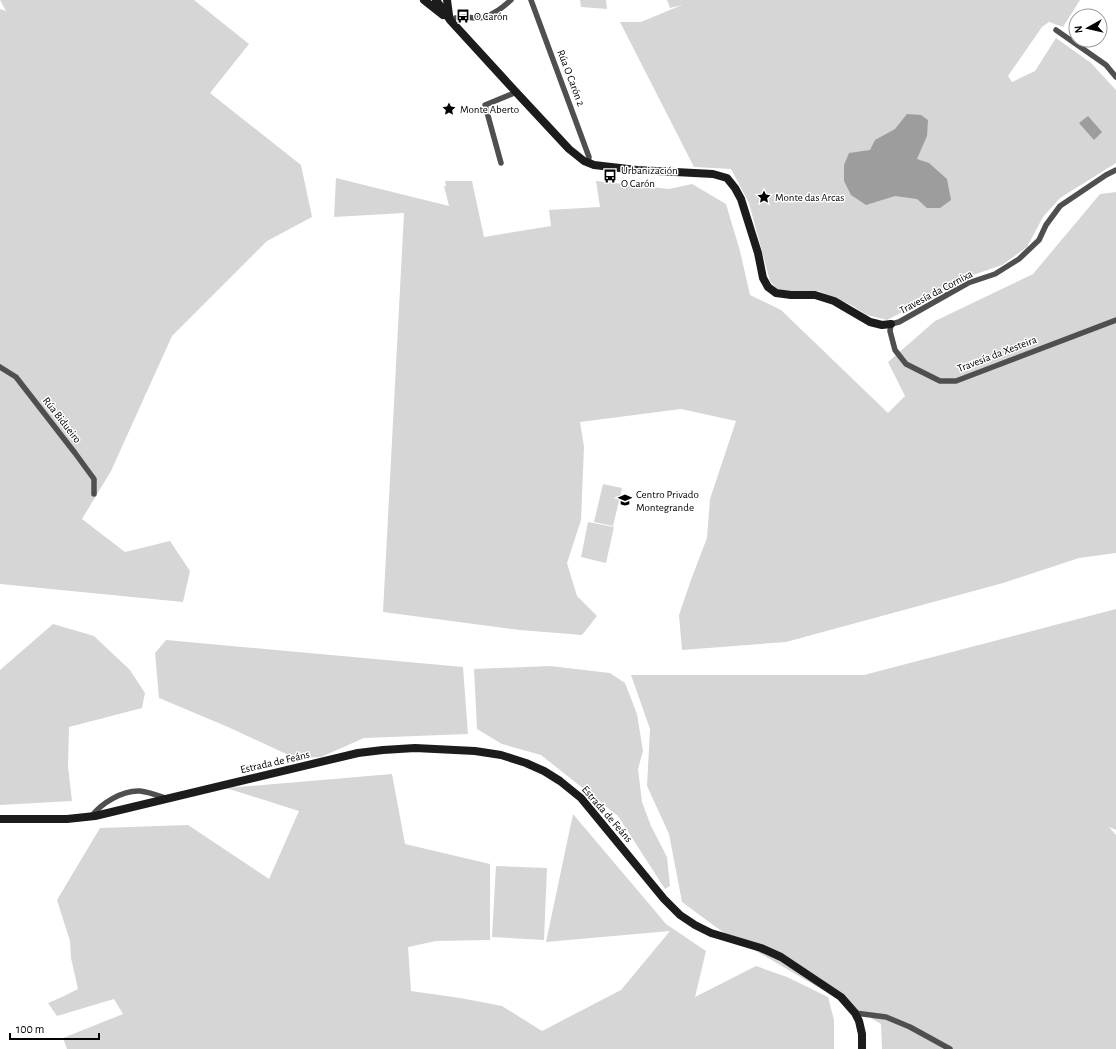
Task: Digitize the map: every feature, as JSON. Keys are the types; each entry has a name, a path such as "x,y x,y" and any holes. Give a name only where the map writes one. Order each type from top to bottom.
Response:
{"street":[{"path":"424,0 436,4"},
{"path":"433,0 569,149 584,161 594,165 637,170 713,174 727,178 741,199 758,254 763,278 768,288 776,293 791,295 815,295 834,301 870,322 882,325 891,324"},
{"path":"447,0 450,20"},
{"path":"450,20 456,16 483,17 493,14 511,0"},
{"name":"Rúa O Carón 2","path":"531,0 589,157 588,163"},
{"path":"1056,30 1106,65 1116,77"},
{"path":"501,163 485,105 512,94 515,91"},
{"name":"Travesía da Cornixa","path":"891,324 899,322 968,283 995,274 1019,259 1039,240 1046,225 1060,206 1106,175 1116,170"},
{"name":"Travesía da Xesteira","path":"891,324 890,331 895,350 906,364 940,382 956,381 1116,320"},
{"name":"Rúa Bidueiro","path":"0,367 16,378 75,453 94,479 94,494"},
{"name":"Estrada de Feáns","path":"0,819 67,819 91,816 358,753 415,748 475,751 501,755 526,763 544,771 581,798 664,899 680,915 710,933 761,948 780,957 841,997 855,1013 859,1021 862,1034 862,1049"},
{"path":"91,816 99,808 117,796 134,791 154,794 168,799"},
{"path":"855,1013 886,1017 910,1027 950,1049"}],"shaded area":[{"path":"0,0 194,0 249,44 210,93 301,165 312,217 267,241 172,336 111,471 82,519 125,552 170,541 190,571 183,602 0,584 0,9 6,11"},
{"path":"580,0 606,0 607,9 581,7"},
{"path":"667,0 1080,0 1075,8 1068,8 1068,19 1063,27 1049,22 1042,27 1008,76 1012,82 1035,71 1056,38 1091,63 1116,90 1116,163 1060,198 1043,217 1027,247 1002,265 973,275 887,320 867,315 851,305 819,291 791,291 777,289 770,281 749,203 731,169 694,167 620,22 641,22 682,5 670,8"},
{"path":"907,114 921,115 928,120 927,136 917,159 929,163 947,179 951,200 940,208 927,208 917,199 895,196 866,205 851,195 844,181 844,165 849,153 870,150 875,140 895,129"},
{"path":"1088,116 1102,132 1094,140 1079,123"},
{"path":"336,178 449,206 444,186 446,186 445,181 472,181 484,237 551,226 549,210 600,207 596,181 669,189 692,184 726,204 740,251 750,295 781,310 888,413 905,396 888,362 935,321 1033,274 1100,194 1116,192 1116,553 1079,558 1003,583 786,642 682,650 679,615 707,538 710,499 736,421 681,409 580,422 584,447 581,520 567,563 577,596 597,616 582,635 520,630 383,612 404,213 334,217"},
{"path":"603,484 622,488 613,526 594,522"},
{"path":"588,522 614,527 606,563 581,557"},
{"path":"1116,609 1116,830 1109,827 1116,835 1116,1049 882,1049 881,1024 720,930 682,902 669,834 647,786 650,729 631,675 864,675"},
{"path":"53,624 94,636 130,670 145,693 142,708 69,727 68,766 72,801 0,805 0,670"},
{"path":"166,640 463,667 468,734 364,738 321,757 295,758 228,727 159,698 155,653"},
{"path":"550,666 610,673 625,683 637,714 643,751 638,769 642,802 651,826 667,857 670,886 665,889 618,816 541,755 502,744 477,729 474,669"},
{"path":"392,774 405,844 490,864 490,940 436,941 408,947 411,991 502,1006 542,1031 621,990 670,931 546,942 573,814 666,924 706,951 695,997 756,966 787,977 828,997 834,1020 834,1049 67,1049 63,1038 123,1014 114,999 57,1016 48,1003 78,989 71,958 70,941 57,900 100,828 188,825 269,879 299,811 226,788"},
{"path":"496,866 547,868 544,940 492,937"}],"place":[{"name":"O Carón","path":"463,16"},
{"name":"Monte Aberto","path":"449,109"},
{"name":"Urbanización O Carón","path":"610,176"},
{"name":"Monte das Arcas","path":"764,197"},
{"name":"Centro Privado Montegrande","path":"625,500"}]}
